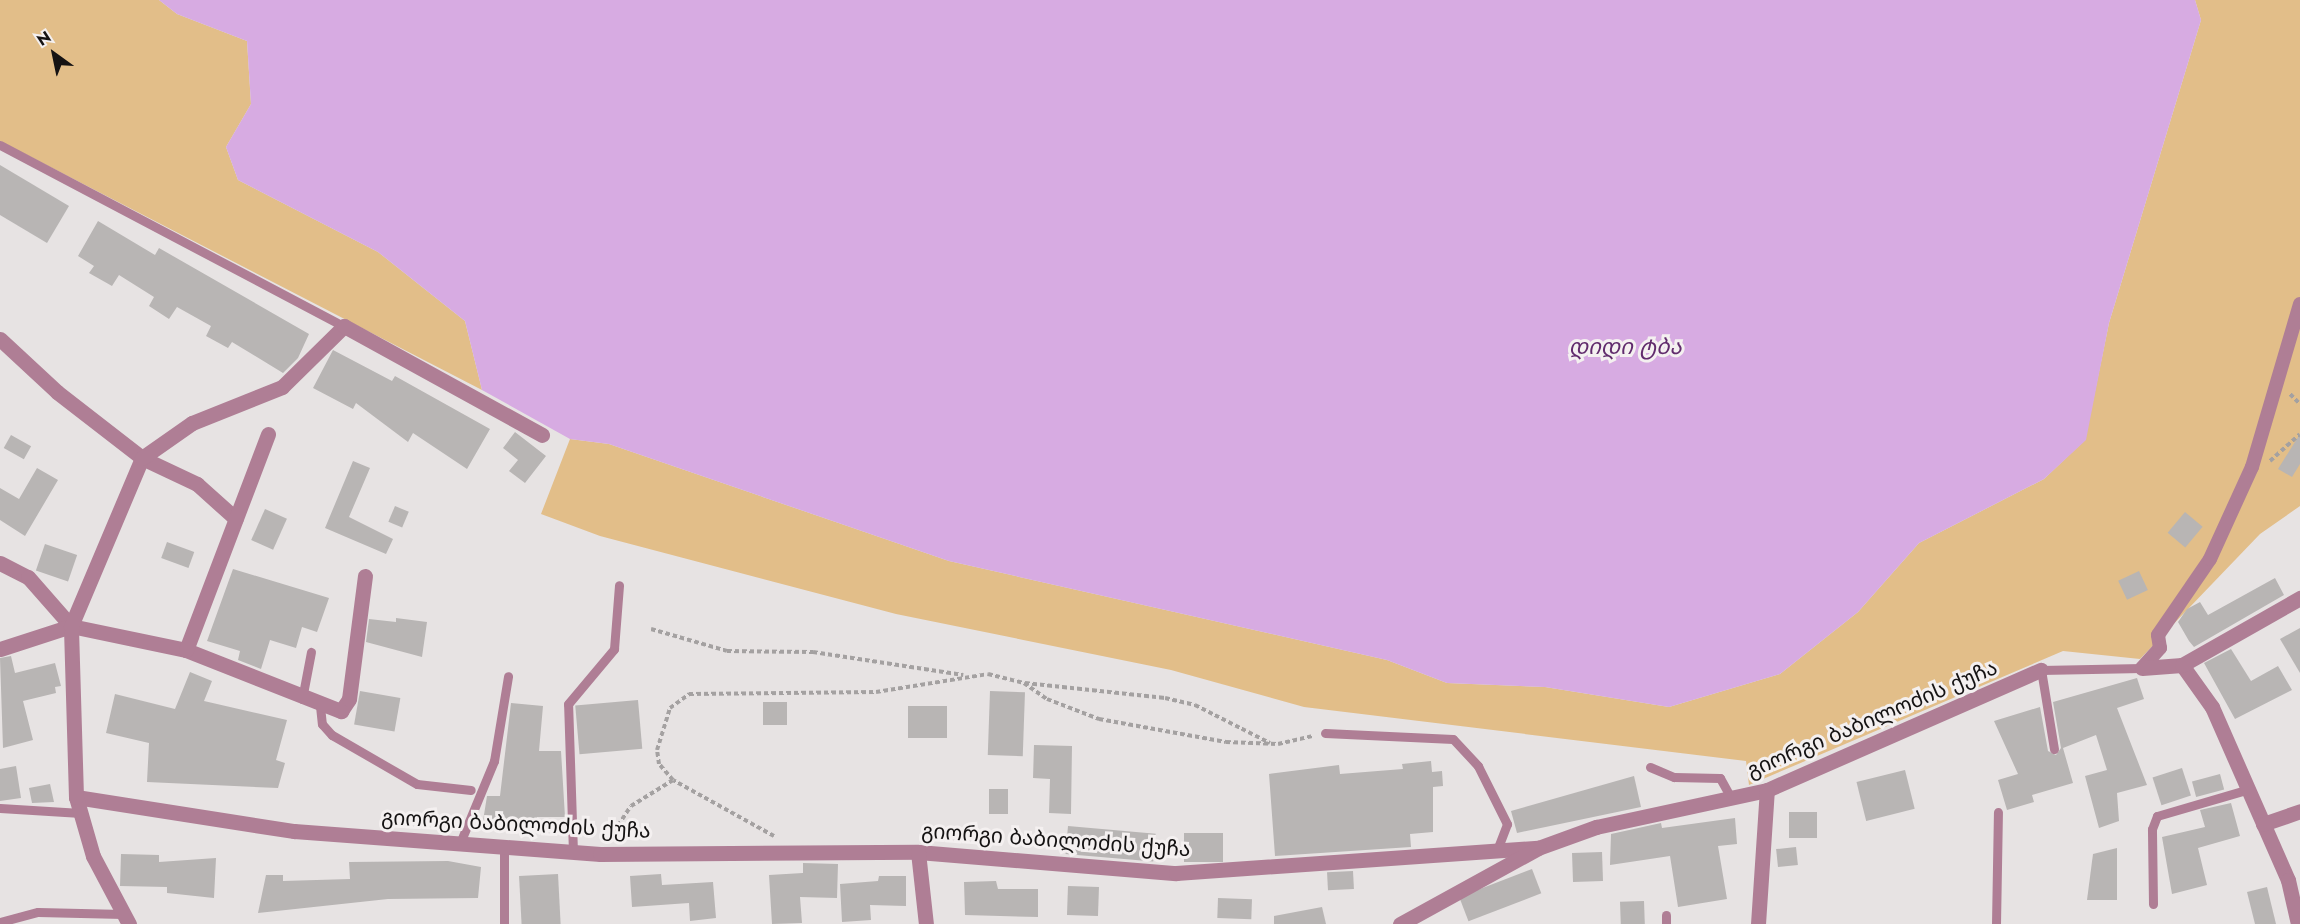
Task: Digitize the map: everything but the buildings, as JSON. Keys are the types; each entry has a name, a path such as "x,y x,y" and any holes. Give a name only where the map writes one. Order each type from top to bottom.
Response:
{"street":[{"path":"2142,668 2160,648 2158,635 2210,559 2252,467 2300,304"},
{"path":"126,919 93,856 76,797 71,626 142,458 192,423 282,387 344,326 542,435"},
{"path":"0,339 57,392 142,458 197,484 236,519"},
{"path":"186,650 268,434"},
{"path":"0,562 28,577 71,626"},
{"path":"0,649 71,626 186,650 302,700 320,706 347,707 366,576"},
{"path":"2298,924 2288,880 2246,790 2212,707 2182,665 2300,598"},
{"name":"გიორგი ბაბილოძის ქუჩა","path":"2142,668 2182,665"},
{"name":"გიორგი ბაბილოძის ქუჩა","path":"76,797 294,831 600,854 918,852 1176,873 1498,847 1538,848 1596,827 1767,790 2041,670"},
{"path":"1758,924 1767,790"},
{"path":"2263,824 2300,811"},
{"path":"1400,924 1538,848"},
{"path":"918,852 926,924"}],"lane":[{"path":"0,145 344,326"},
{"path":"573,852 568,704 614,649 619,585"},
{"path":"302,700 311,651"},
{"name":"გიორგი ბაბილოძის ქუჩა","path":"2041,670 2142,668"},
{"path":"2041,670 2054,749"},
{"path":"460,843 494,761 508,676"},
{"path":"320,706 322,724 332,735 417,784 471,790"},
{"path":"1325,733 1453,739 1478,766 1507,824 1498,847"},
{"path":"1650,767 1674,777 1720,778 1731,798"},
{"path":"2153,904 2152,829 2157,816 2246,790"},
{"path":"0,808 81,813"},
{"path":"1996,924 1998,812"},
{"path":"504,847 504,924"},
{"path":"0,922 38,912 126,919"}],"path":[{"path":"2252,467 2273,460 2300,434"},
{"path":"651,629 728,651 813,652 1024,683 1166,698 1195,705 1271,744"},
{"path":"802,852 673,780 659,764 657,750 670,708 689,694 876,692 966,675"},
{"path":"1024,683 1047,699 1099,718 1226,742 1271,744 1325,733"},
{"path":"600,854 631,806 673,780"}],"shaded area":[{"path":"0,0 159,0 177,14 247,41 251,104 226,147 238,180 378,252 465,321 482,390 0,141"},
{"path":"2195,0 2300,0 2300,506 2260,534 2140,659 2063,651 1749,785 1746,761 1304,707 1171,670 896,614 600,536 541,514 570,439 609,444 949,561 1387,660 1447,683 1545,687 1669,707 1780,674 1858,612 1919,543 2044,479 2085,440 2109,323 2201,20"}],"water":[{"name":"დიდი ტბა","path":"159,0 2195,0 2201,20 2109,323 2086,440 2044,479 1919,543 1858,612 1780,674 1669,707 1545,687 1447,683 1387,660 949,561 609,444 570,439 482,390 465,321 378,252 238,180 226,147 251,104 247,41 177,14"}]}
